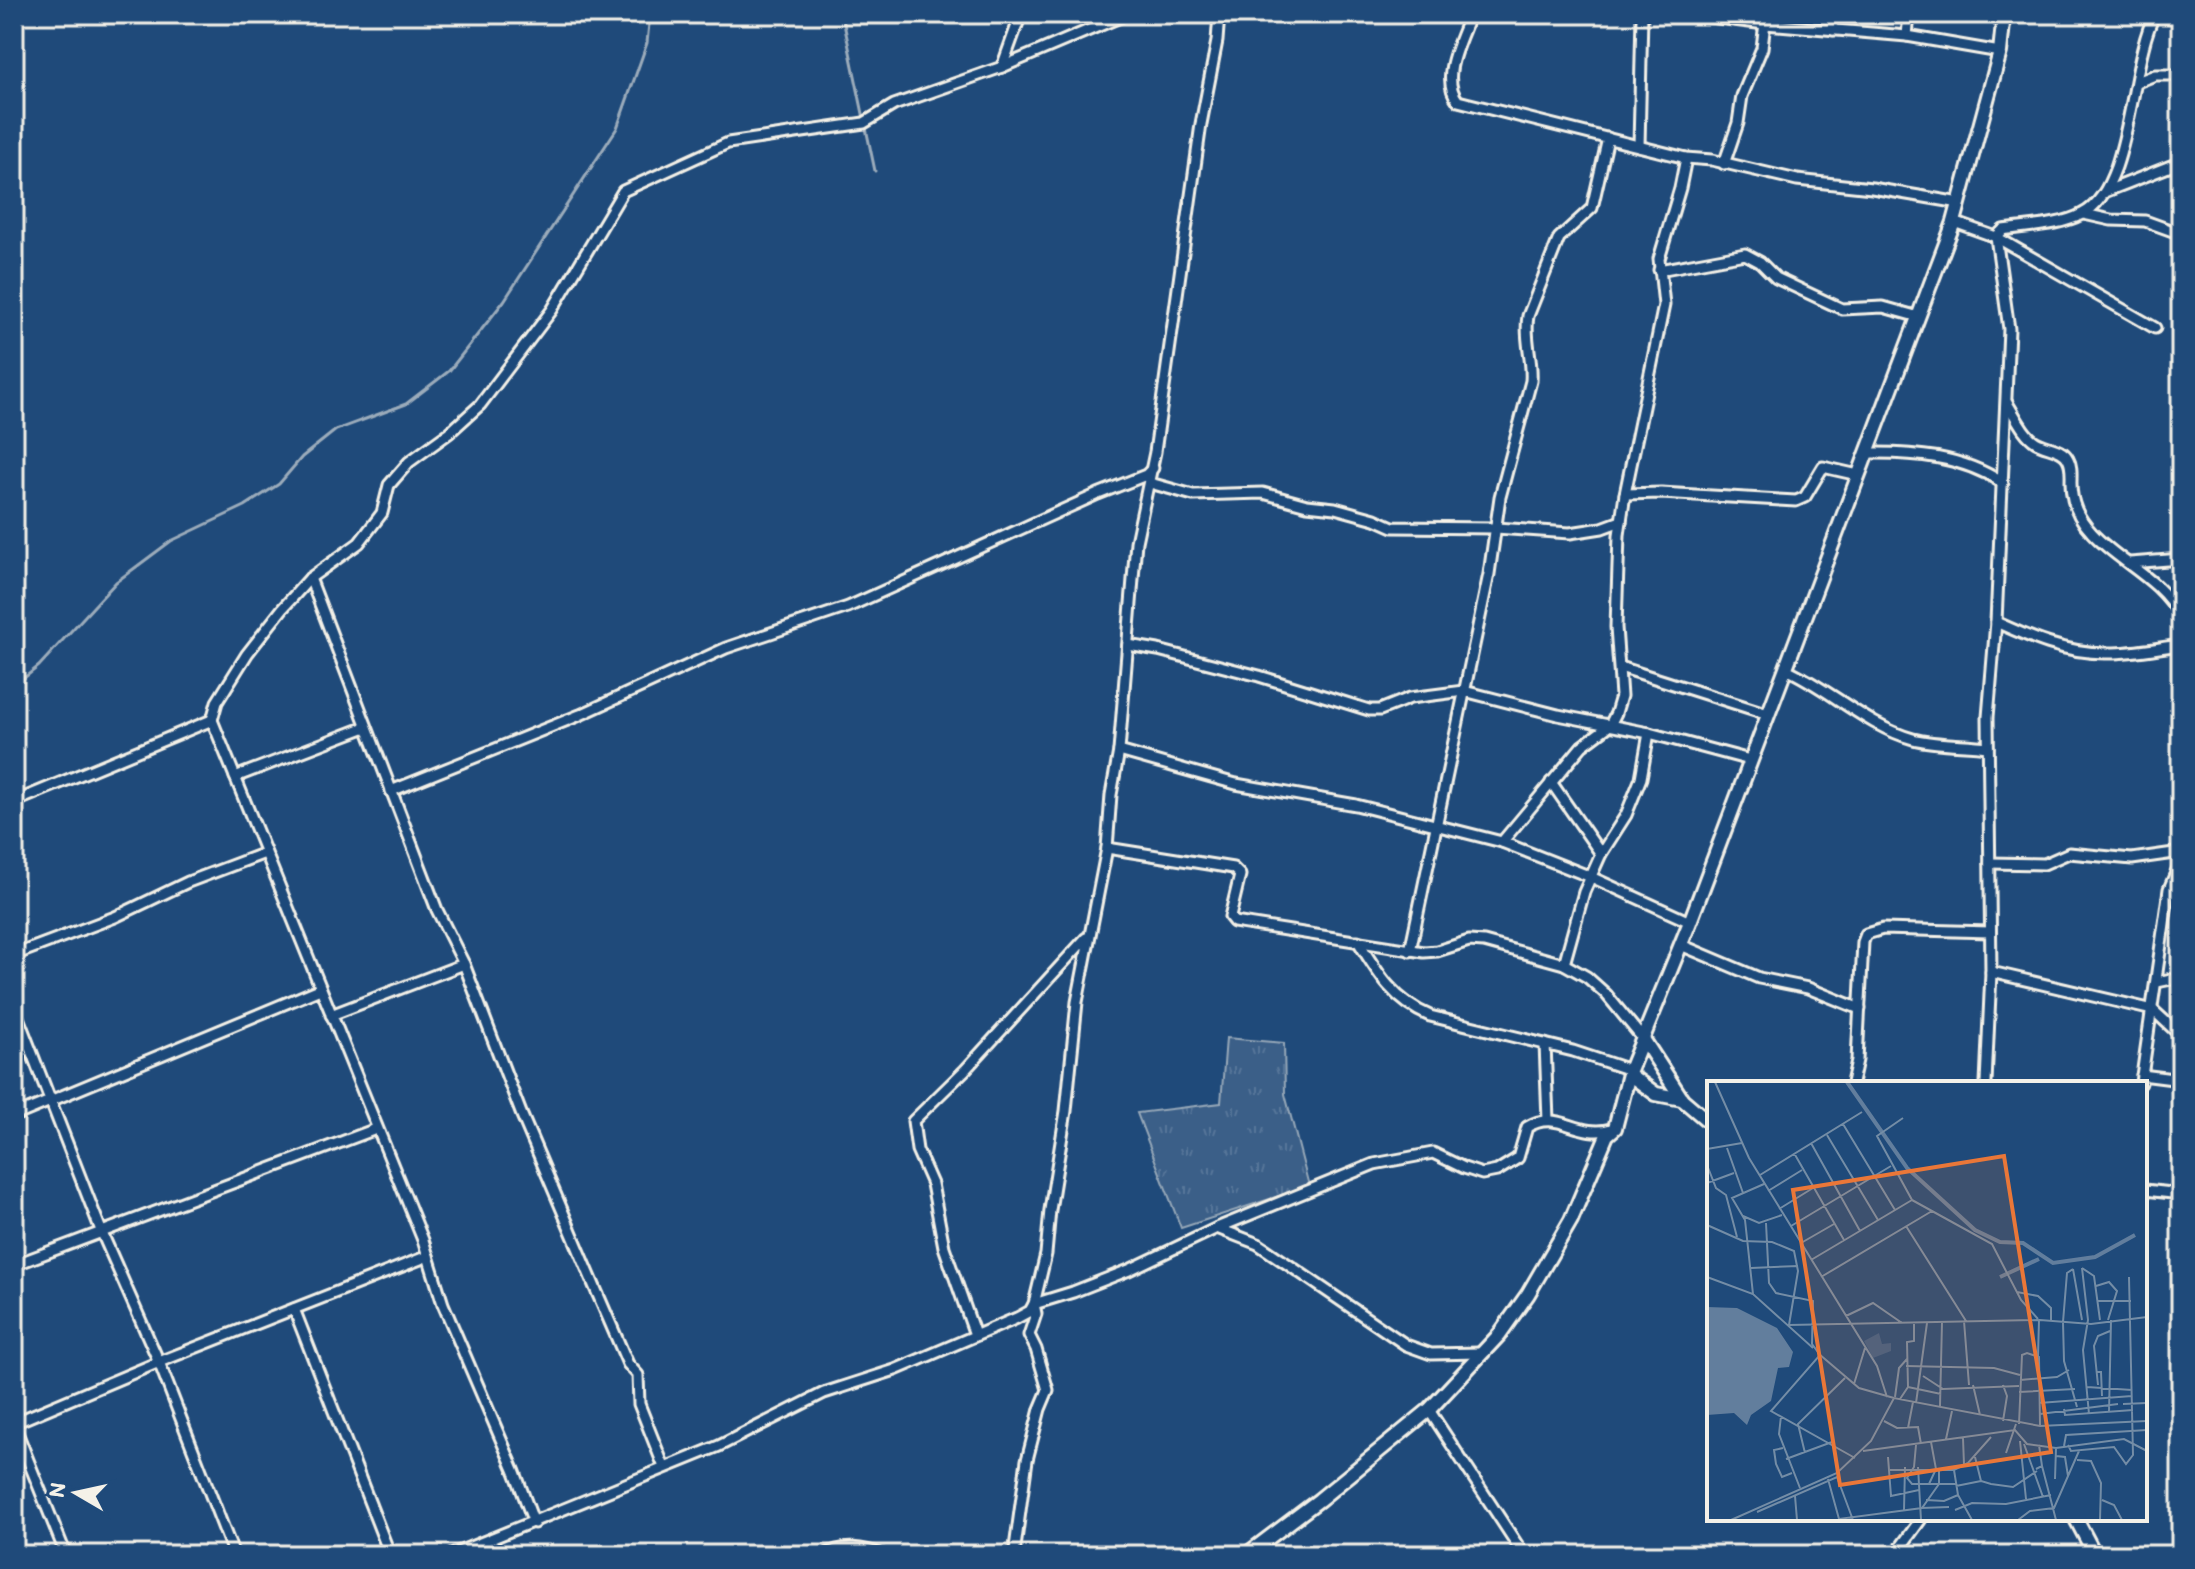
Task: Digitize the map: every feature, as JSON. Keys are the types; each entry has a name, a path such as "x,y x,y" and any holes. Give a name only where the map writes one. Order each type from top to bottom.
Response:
{"main road":[{"path":"1246,1555 1319,1500 1446,1395 1510,1321 1582,1199 1607,1135 1615,1128 1630,1073 1954,222 2000,52 2004,14"},
{"path":"1643,1039 1682,1099 1707,1120"},
{"path":"1630,1073 1656,1094 1682,1099"},
{"path":"2077,1521 2095,1555"}],"street":[{"path":"1002,67 1021,14"},
{"path":"534,1523 443,1304 428,1256 212,720 217,702 247,654 310,578 359,543 382,513 389,485 409,462 449,433 480,405 552,310 623,191 728,143 864,123 894,105 1002,67 1127,14"},
{"path":"451,1555 719,1446 824,1393 895,1370 1017,1318 1030,1311 1034,1304 1046,1254 1068,1096 1072,1034 1107,848 1111,795 1119,751 1136,542 1153,468 1219,14"},
{"path":"1470,14 1449,82 1451,92 1458,101 1686,158 1797,180 1872,188 1960,203"},
{"path":"1639,146 1642,14"},
{"path":"1831,14 1833,30"},
{"path":"1907,36 1909,14"},
{"path":"1996,237 2003,230 2084,214 2107,191 2137,82 2141,51 2155,14"},
{"path":"1692,15 1765,19 1833,30 1907,36 2000,52"},
{"path":"1724,164 1738,123 1742,96 1762,48 1765,19"},
{"path":"2137,82 2155,75 2181,75"},
{"path":"1410,951 1505,472 1531,381 1532,366 1526,329 1530,305 1559,238 1592,208 1608,138"},
{"path":"1502,842 1582,746 1610,725 1621,696 1616,602 1621,521 1664,305 1659,259 1686,158"},
{"path":"2107,191 2181,162"},
{"path":"2084,214 2111,220 2145,221 2181,234"},
{"path":"1954,222 1996,237 2155,328"},
{"path":"1986,1081 1991,972 1988,747 2009,318 1996,237"},
{"path":"1659,270 1745,254 1760,262 1776,278 1842,309 1883,307 1919,317"},
{"path":"2007,403 2029,436 2064,453 2072,470 2072,499 2077,514 2090,531 2151,579 2181,617"},
{"path":"1866,453 1898,452 1936,457 1981,470 2003,483"},
{"path":"1625,494 1661,493 1796,501 1805,497 1823,467 1858,475"},
{"path":"391,791 580,715 726,648 848,607 1146,475 1153,468"},
{"path":"1150,483 1193,495 1263,493 1307,505 1335,508 1393,527 1496,528 1570,533 1602,528 1621,521"},
{"path":"2130,563 2181,559"},
{"path":"310,578 437,910 464,964 521,1113 596,1290 628,1364 638,1375 639,1404 664,1467"},
{"path":"1996,622 2036,641 2083,652 2109,654 2181,645"},
{"path":"1128,645 1259,676 1369,710 1380,710 1410,698 1464,691 1649,733 1750,760"},
{"path":"1620,667 1768,714"},
{"path":"1786,669 1810,679 1874,721 1913,739 1988,747"},
{"path":"14,802 212,720"},
{"path":"235,777 366,727"},
{"path":"1564,964 1579,907 1591,877 1601,854 1626,815 1641,778 1649,733"},
{"path":"1119,751 1236,784 1356,805 1502,842 1591,877 1690,922"},
{"path":"1551,782 1601,854"},
{"path":"1107,848 1233,868 1240,875 1230,917 1234,922 1410,951 1437,951 1469,941 1484,942 1564,964 1587,977 1606,994 1643,1039"},
{"path":"1990,863 2044,864 2069,853 2132,859 2181,852"},
{"path":"14,955 115,917 188,882 265,853"},
{"path":"2181,861 2169,889 2142,1079 2181,1080"},
{"path":"1852,1081 1857,1060 1863,942 1866,934 1872,930 1990,932"},
{"path":"975,1335 944,1247 932,1184 917,1150 913,1121 965,1070 1088,936"},
{"path":"1358,941 1381,979 1412,1009 1601,1059 1630,1073"},
{"path":"1681,945 1759,978 1808,988 1860,1009"},
{"path":"331,1015 464,964"},
{"path":"1991,972 2153,1010 2181,1036"},
{"path":"2157,982 2181,977"},
{"path":"14,1116 320,989"},
{"path":"14,1007 102,1233 159,1362 234,1555"},
{"path":"1545,1044 1548,1120"},
{"path":"1034,1304 1140,1266 1217,1228 1374,1164 1433,1153 1482,1174 1497,1171 1518,1158 1527,1127 1539,1121 1548,1120 1595,1134 1615,1128"},
{"path":"14,1265 376,1129"},
{"path":"2147,1190 2181,1194"},
{"path":"1217,1228 1258,1244 1406,1345 1431,1354 1481,1353"},
{"path":"66,1555 14,1424 159,1362 428,1256"},
{"path":"1014,1555 1027,1460 1048,1390 1036,1349 1029,1337 1036,1314 1034,1304"},
{"path":"294,1309 390,1555"},
{"path":"1429,1410 1524,1555"},
{"path":"1895,1555 1920,1521"},
{"path":"824,1555 846,1548 884,1555"}],"green space":[{"path":"1226,1038 1284,1043 1285,1094 1309,1186 1181,1228 1137,1113 1221,1103"}],"waterway":[{"path":"14,686 39,666 116,582 171,541 245,506 279,484 302,457 336,430 406,404 449,371 504,301 617,128 647,43 650,14"},
{"path":"842,14 875,171"}]}
